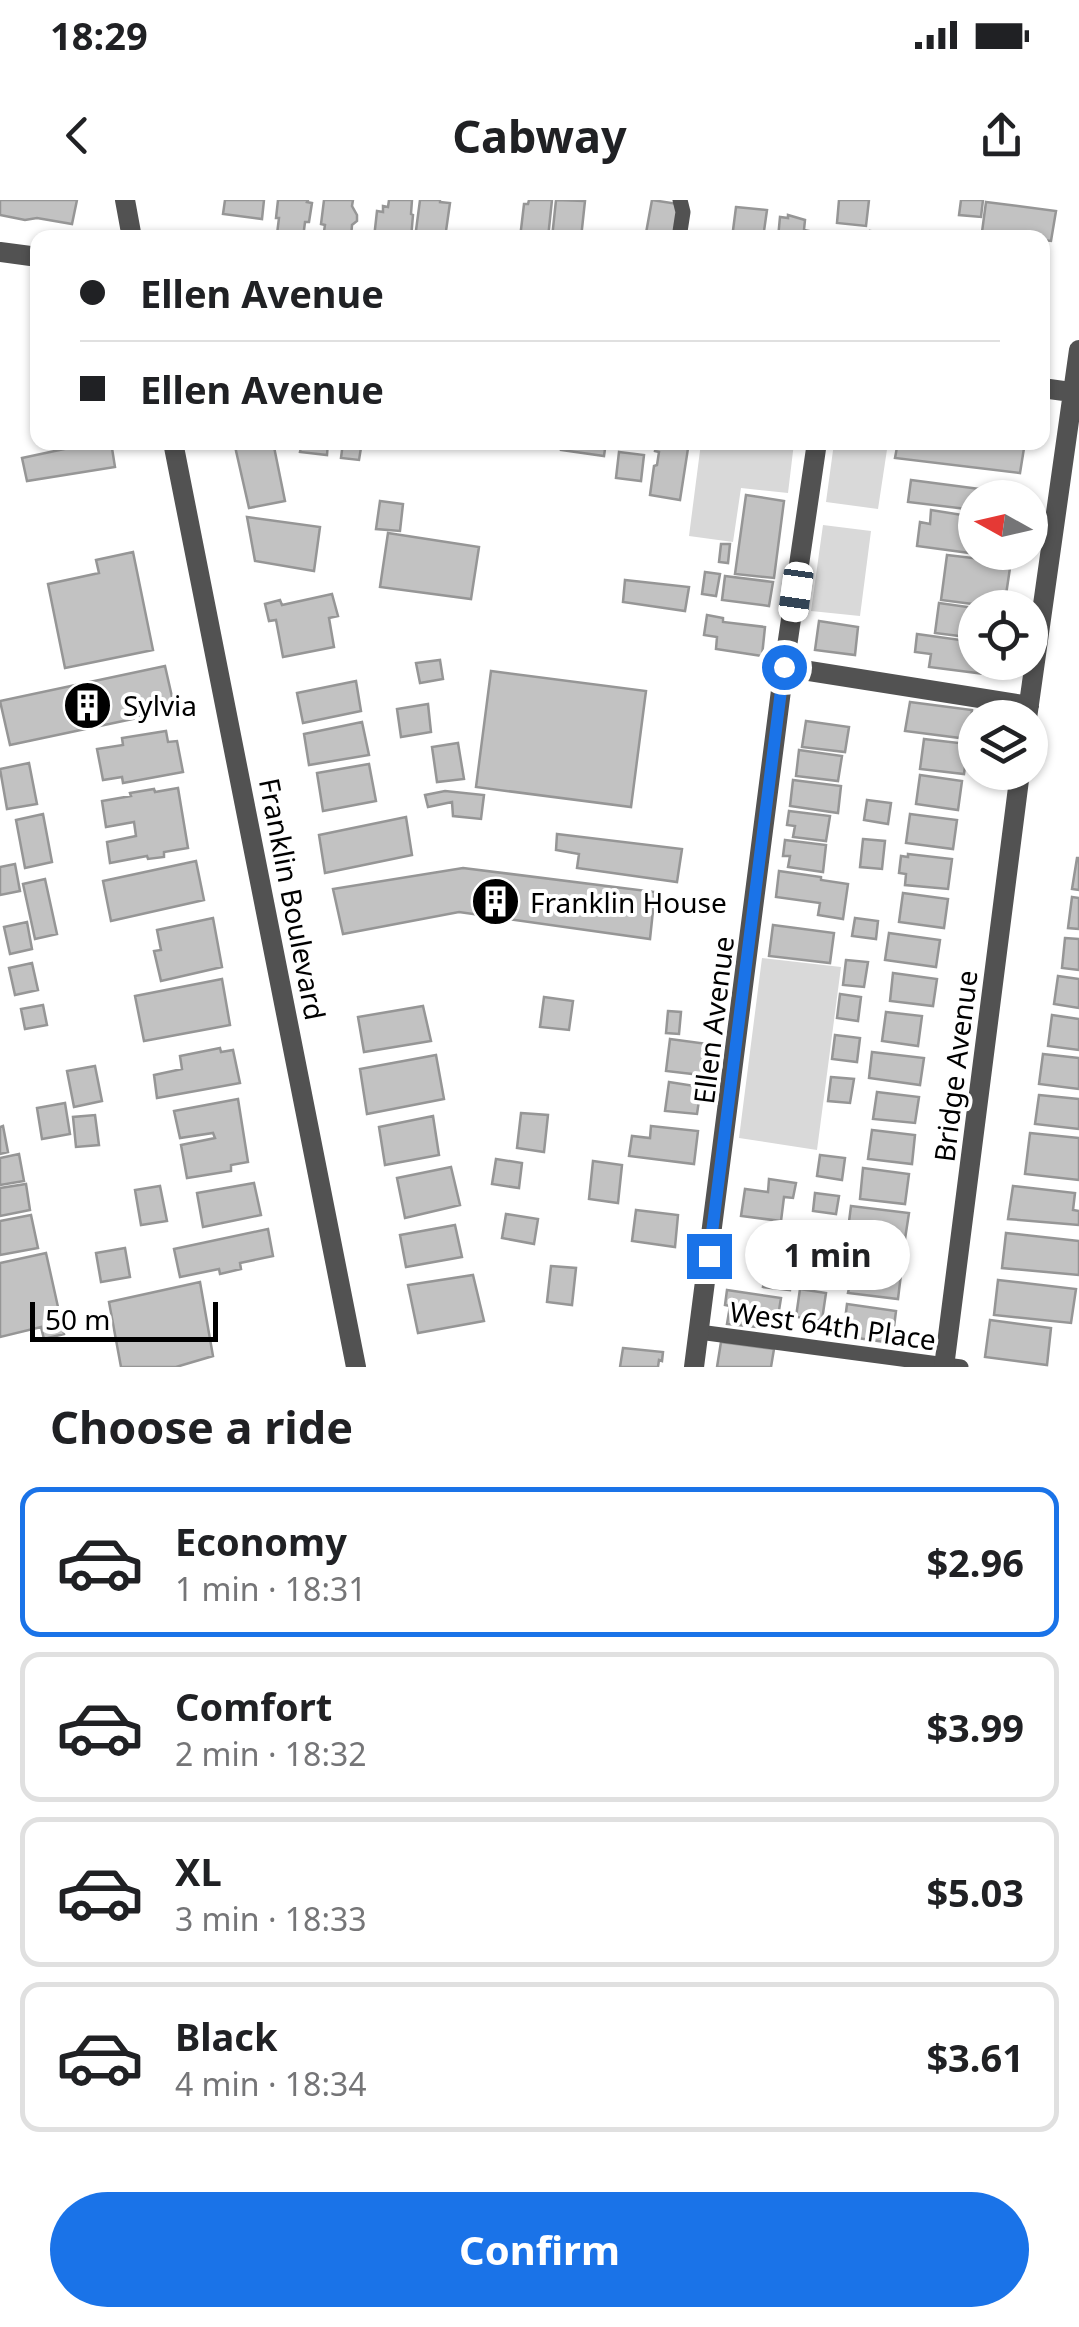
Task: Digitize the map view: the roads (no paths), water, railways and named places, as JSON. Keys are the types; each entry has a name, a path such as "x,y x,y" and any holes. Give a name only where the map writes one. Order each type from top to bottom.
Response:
{"street":[{"path":"125,200 131,230"},
{"path":"0,252 30,256"},
{"path":"1030,700 1079,350"},
{"path":"1050,389 1076,392"},
{"name":"Franklin Boulevard","path":"175,450 356,1367"},
{"name":"Ellen Avenue","path":"694,1367 784,667 817,450"},
{"path":"784,667 963,700"},
{"name":"Bridge Avenue","path":"950,1366 1018,790"}],"lane":[{"path":"680,200 681,230"},
{"name":"West 64th Place","path":"699,1332 950,1366"}],"place":[{"name":"Sylvia","path":"88,705"},
{"name":"Franklin House","path":"495,902"}]}
